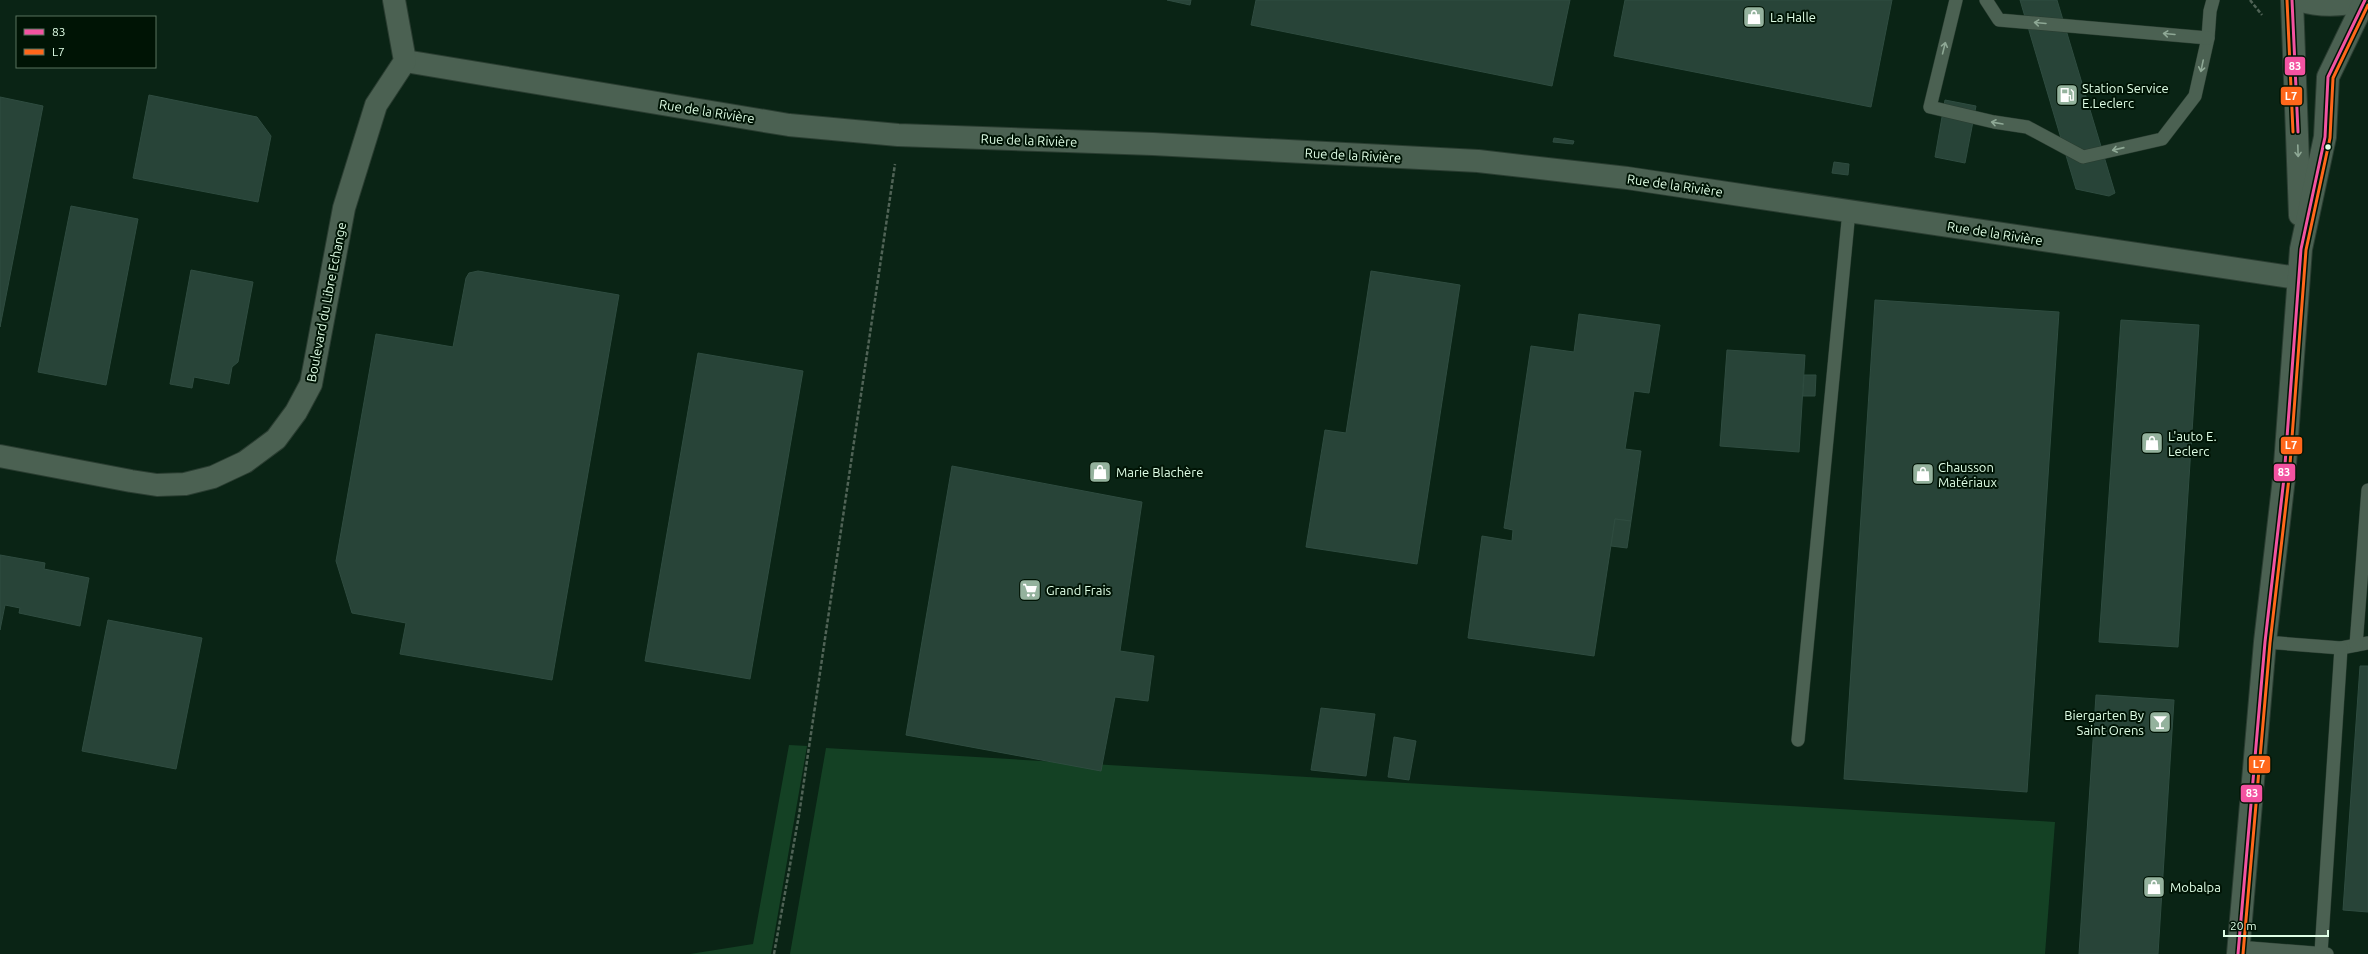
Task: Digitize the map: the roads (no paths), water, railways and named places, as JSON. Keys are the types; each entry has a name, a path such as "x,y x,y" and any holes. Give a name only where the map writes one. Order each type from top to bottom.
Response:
{"street":[{"path":"394,0 405,61"},
{"path":"2292,0 2301,249"},
{"path":"2299,0 2329,5 2347,4 2365,0"},
{"path":"2238,951 2265,642 2284,478 2301,249 2325,137 2328,76 2365,0"},
{"name":"Rue de la Rivière","path":"405,61 789,125 898,135 1153,144 1478,161 1634,179 2298,278"},
{"name":"Boulevard du Libre Echange","path":"0,456 157,485 185,484 213,477 245,462 276,440 296,412 311,384 344,208 376,105 405,61"}],"lane":[{"path":"1956,0 1930,107 1994,122 2027,127 2083,157 2162,139 2196,96 2208,38 2213,0"},
{"path":"1986,0 1999,20 2208,38"},
{"path":"1798,740 1849,211"},
{"path":"2265,642 2341,648 2362,644 2368,490"},
{"path":"2238,951 2324,953 2341,648"}],"place":[{"name":"La Halle","path":"1754,17"},
{"name":"Station Service E.Leclerc","path":"2067,95"},
{"name":"L'auto E. Leclerc","path":"2152,443"},
{"name":"Marie Blachère","path":"1100,472"},
{"name":"Chausson Matériaux","path":"1923,474"},
{"name":"Grand Frais","path":"1030,590"},
{"name":"Biergarten By Saint Orens","path":"2160,722"},
{"name":"Mobalpa","path":"2154,887"}]}
